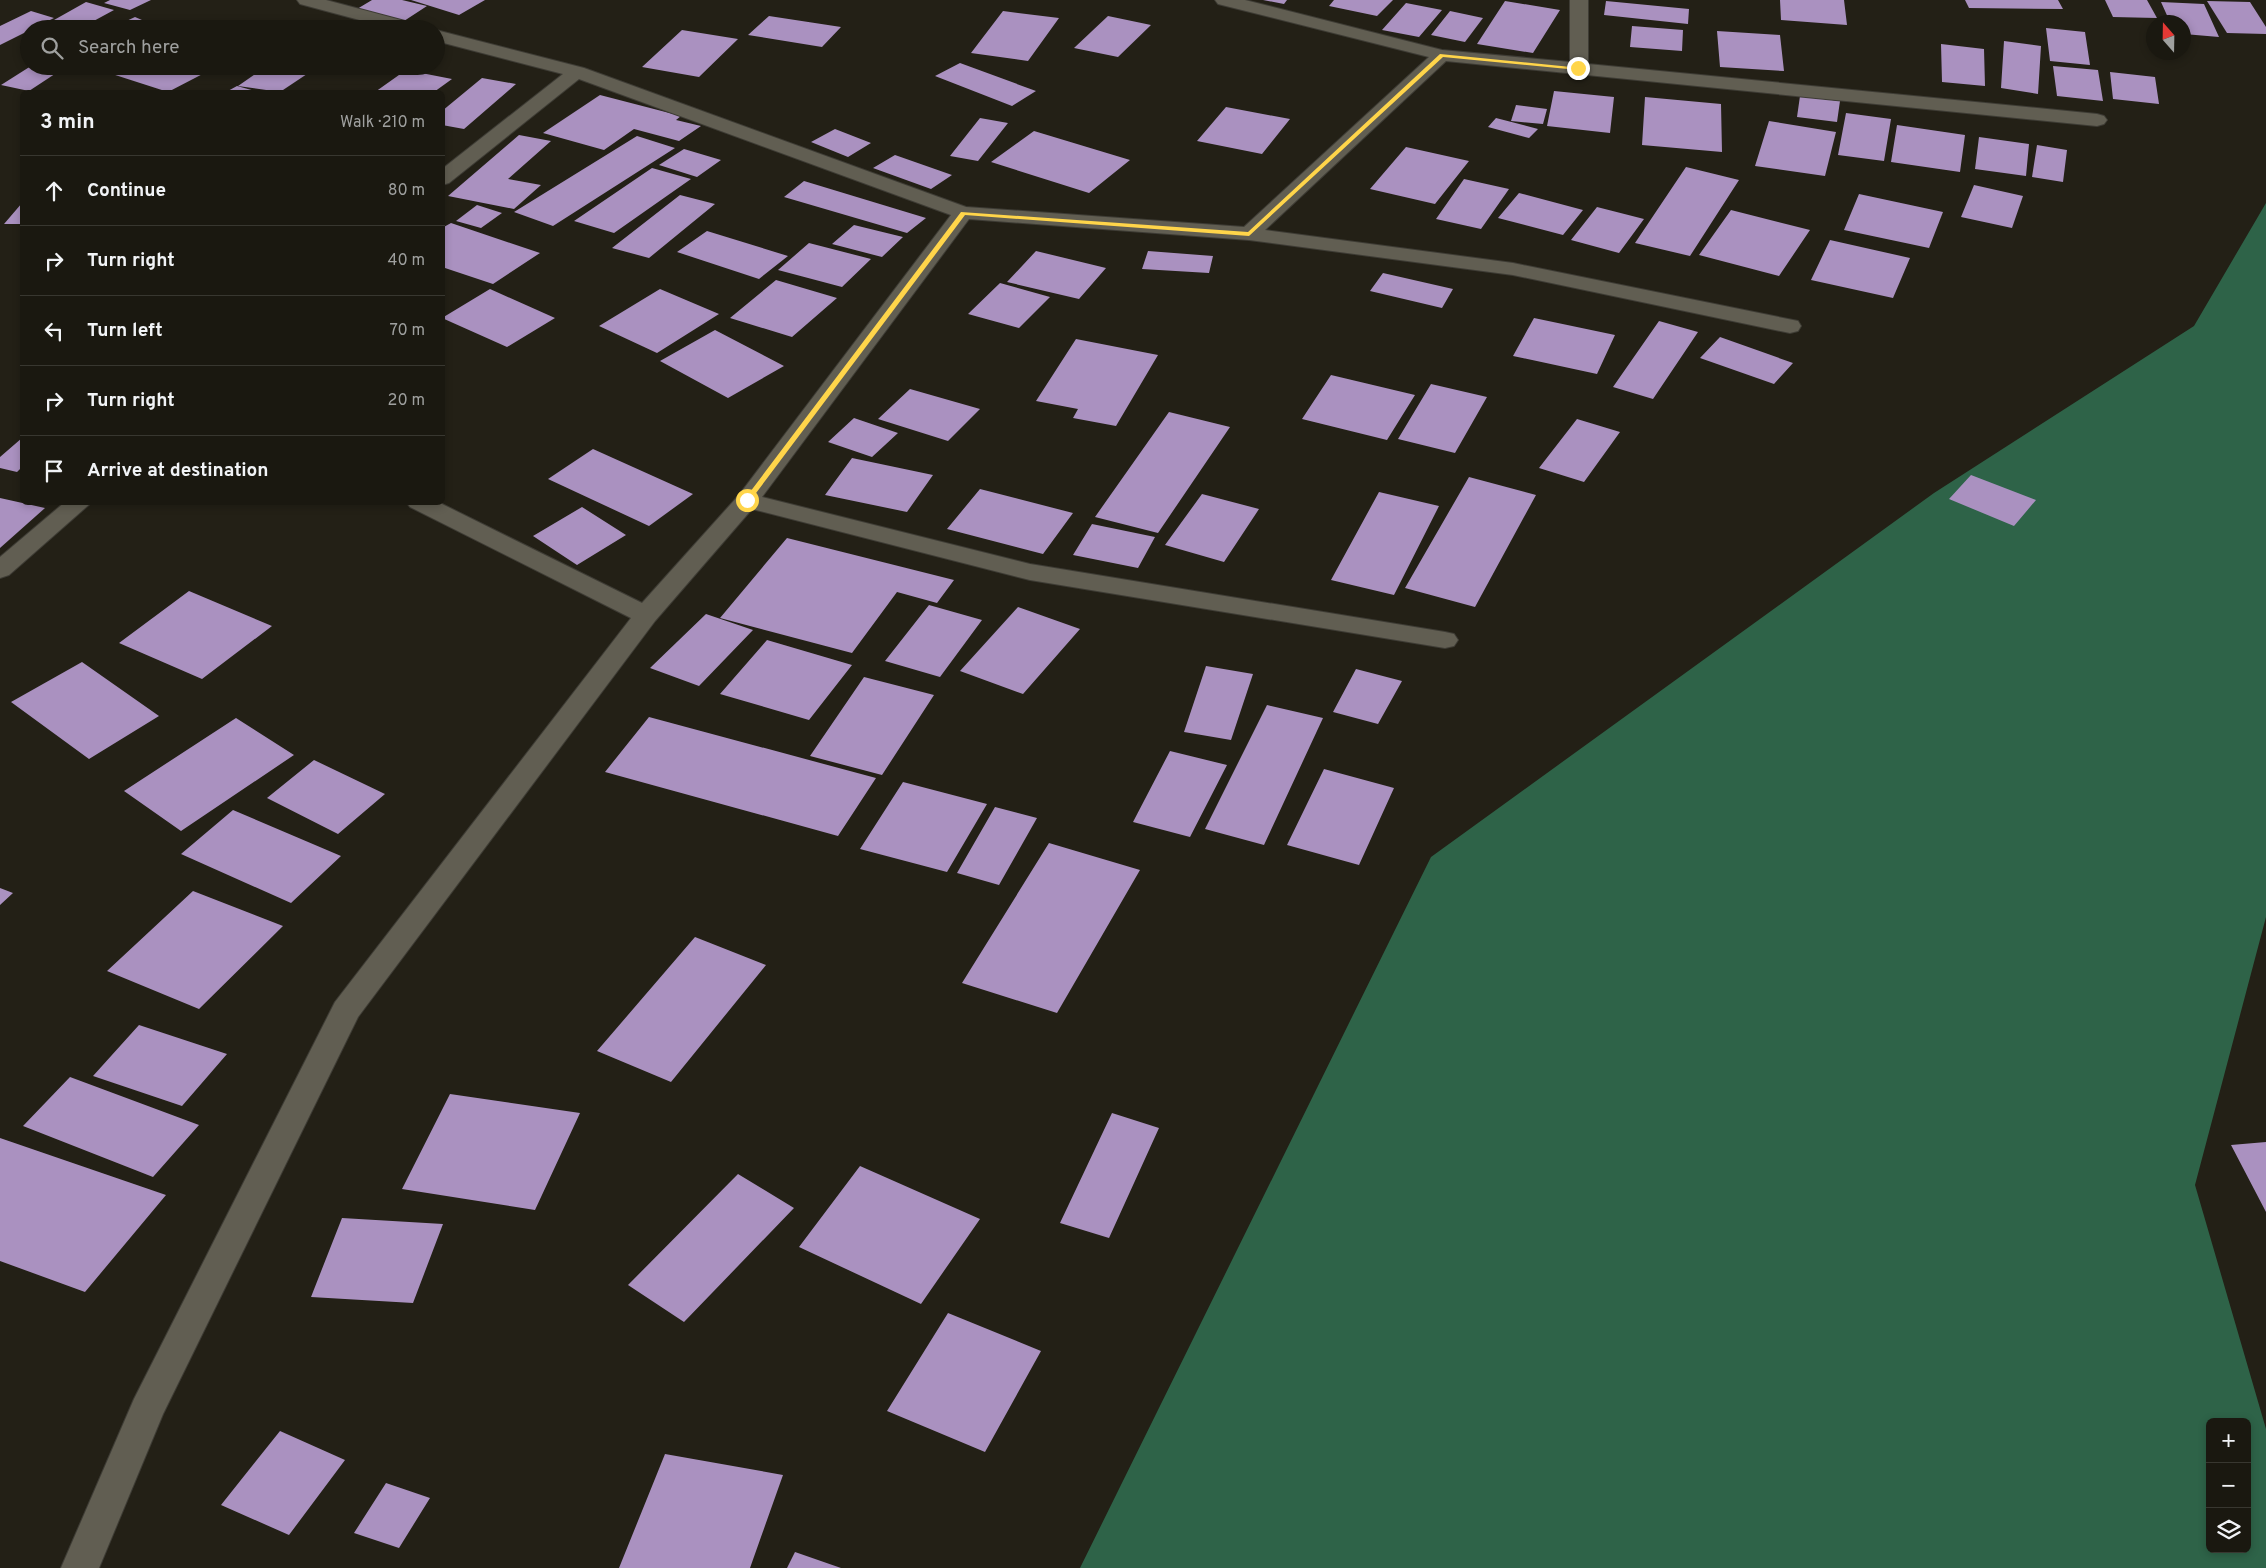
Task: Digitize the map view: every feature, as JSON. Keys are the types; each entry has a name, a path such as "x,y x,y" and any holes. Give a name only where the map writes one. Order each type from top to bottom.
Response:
{"street":[{"path":"306,0 380,20"},
{"path":"1224,0 1442,55 2097,120"},
{"path":"1578,68 1579,0"},
{"path":"445,37 577,72 963,213 1249,234 1513,269 1790,326"},
{"path":"1249,234 1442,55"},
{"path":"445,177 577,72"},
{"path":"80,1568 147,1410 346,1010 646,615 747,500 963,213"},
{"path":"747,500 1030,572 1445,640"},
{"path":"0,570 76,505"},
{"path":"424,505 646,615"}],"green space":[{"path":"2266,203 2266,917 2195,1185 2266,1429 2266,1568 1080,1568 1431,857 1934,493 2194,326"}],"building":[{"path":"110,0 151,0 130,10 104,3"},
{"path":"372,0 402,0 427,6 406,20 357,9"},
{"path":"411,0 485,0 459,15"},
{"path":"1263,0 1287,0 1284,4"},
{"path":"1334,0 1393,0 1377,16 1329,6"},
{"path":"1780,0 1844,0 1847,25 1781,20"},
{"path":"1965,0 2058,0 2063,9 1969,8"},
{"path":"2105,0 2147,0 2155,15 2146,15 2146,18 2113,17"},
{"path":"1505,1 1560,10 1533,53 1477,44"},
{"path":"1606,1 1689,9 1688,24 1604,15"},
{"path":"2207,1 2250,2 2266,27 2266,34 2227,33"},
{"path":"86,2 114,10 96,20 54,20"},
{"path":"2161,2 2204,4 2219,37 2191,35 2191,15 2167,15"},
{"path":"1406,3 1442,10 1419,37 1382,30"},
{"path":"31,11 54,18 50,20 20,20 20,35 0,45 0,26"},
{"path":"1003,11 1059,18 1028,61 971,53"},
{"path":"1450,11 1483,18 1465,42 1431,35"},
{"path":"769,16 841,27 822,47 748,35"},
{"path":"1108,16 1151,25 1118,57 1074,48"},
{"path":"135,17 142,20 128,20"},
{"path":"1632,26 1683,30 1682,51 1630,47"},
{"path":"2046,28 2085,32 2090,65 2050,61"},
{"path":"682,30 738,39 699,77 642,67"},
{"path":"1717,31 1780,35 1784,71 1720,67"},
{"path":"2004,41 2041,46 2038,94 2001,88"},
{"path":"1941,44 1984,49 1985,86 1942,82"},
{"path":"960,63 1036,91 1012,106 935,76"},
{"path":"2053,66 2098,70 2103,101 2057,96"},
{"path":"2110,72 2155,77 2159,104 2113,99"},
{"path":"20,73 20,75 53,75 31,90 1,85"},
{"path":"115,75 201,75 172,90 162,90"},
{"path":"254,75 306,75 283,90 266,90 238,86"},
{"path":"399,75 432,75 452,79 437,90 378,90"},
{"path":"482,78 516,84 464,129 445,126 445,109"},
{"path":"237,86 252,90 230,90"},
{"path":"1554,91 1614,97 1610,133 1547,126"},
{"path":"600,95 681,116 676,120 701,126 679,141 634,129 604,150 543,133"},
{"path":"1800,96 1840,101 1837,122 1797,117"},
{"path":"1645,97 1721,104 1722,152 1642,145"},
{"path":"1516,105 1547,109 1543,124 1511,121"},
{"path":"1226,107 1290,119 1262,154 1197,141"},
{"path":"1846,113 1891,119 1884,161 1838,155"},
{"path":"980,118 1008,123 978,161 950,156"},
{"path":"1496,118 1538,129 1529,138 1488,127"},
{"path":"1769,121 1836,132 1825,176 1755,166"},
{"path":"1897,125 1965,135 1960,172 1891,162"},
{"path":"835,129 871,143 848,157 811,142"},
{"path":"1034,131 1130,160 1089,193 991,162"},
{"path":"519,135 551,141 508,179 541,185 514,209 448,196"},
{"path":"637,136 675,148 553,226 514,212"},
{"path":"1979,137 2029,144 2026,176 1975,169"},
{"path":"2037,145 2067,150 2063,182 2032,177"},
{"path":"1406,147 1469,161 1435,204 1370,189"},
{"path":"684,149 721,160 697,177 659,165"},
{"path":"895,155 952,175 931,189 873,168"},
{"path":"1686,167 1739,180 1690,256 1635,243"},
{"path":"652,168 691,179 614,233 574,221"},
{"path":"1464,179 1509,189 1481,229 1436,219"},
{"path":"804,181 926,218 907,233 784,197"},
{"path":"1974,185 2023,196 2012,228 1961,217"},
{"path":"1519,193 1583,210 1563,235 1498,218"},
{"path":"1859,194 1943,212 1929,248 1844,230"},
{"path":"680,195 715,204 649,258 612,248"},
{"path":"20,205 20,224 4,224"},
{"path":"477,205 502,213 481,228 456,221"},
{"path":"1597,207 1644,219 1619,253 1571,240"},
{"path":"1731,210 1810,230 1779,276 1699,255"},
{"path":"451,223 540,253 493,284 445,268 445,226"},
{"path":"854,225 903,237 882,257 832,244"},
{"path":"707,231 788,256 759,279 677,252"},
{"path":"1830,240 1910,258 1893,298 1811,280"},
{"path":"809,243 871,259 842,287 778,270"},
{"path":"1036,251 1106,268 1079,299 1007,282"},
{"path":"1148,251 1213,256 1209,273 1142,269"},
{"path":"1383,273 1453,289 1442,308 1370,291"},
{"path":"776,280 837,298 792,337 730,318"},
{"path":"1000,283 1050,297 1019,328 968,314"},
{"path":"490,289 555,318 507,347 445,319 445,316"},
{"path":"660,289 719,314 657,353 599,326"},
{"path":"1534,318 1615,335 1597,374 1513,356"},
{"path":"1659,321 1698,332 1653,399 1613,387"},
{"path":"715,330 784,366 728,398 660,361"},
{"path":"1720,337 1793,363 1774,384 1700,358"},
{"path":"1076,339 1158,355 1116,426 1073,418 1078,409 1036,401"},
{"path":"1331,375 1415,395 1387,440 1302,419"},
{"path":"1431,384 1487,397 1455,453 1398,439"},
{"path":"910,389 980,409 948,441 878,419"},
{"path":"1169,412 1230,427 1158,533 1095,517"},
{"path":"854,418 898,433 872,457 828,442"},
{"path":"1577,419 1620,432 1584,482 1539,468"},
{"path":"20,440 20,469 17,472 0,468 0,457"},
{"path":"593,449 693,494 649,526 548,479"},
{"path":"852,458 933,475 907,512 825,495"},
{"path":"1971,475 2036,500 2014,526 1949,499"},
{"path":"1469,477 1536,495 1475,607 1405,588"},
{"path":"980,489 1073,513 1043,554 947,529"},
{"path":"1379,492 1439,506 1394,595 1331,580"},
{"path":"1202,494 1259,509 1224,562 1165,545"},
{"path":"0,498 20,502 20,505 45,508 0,548"},
{"path":"582,507 626,535 577,565 533,536"},
{"path":"1092,524 1155,537 1138,568 1073,555"},
{"path":"787,538 954,580 937,603 897,592 852,653 720,618"},
{"path":"189,591 272,626 202,679 119,643"},
{"path":"929,605 982,620 940,677 885,661"},
{"path":"1018,607 1080,629 1023,694 960,671"},
{"path":"706,614 753,630 699,686 650,668"},
{"path":"767,640 852,665 809,720 720,694"},
{"path":"82,662 159,716 89,759 11,702"},
{"path":"1206,666 1253,674 1231,740 1184,732"},
{"path":"1356,669 1402,681 1378,724 1333,712"},
{"path":"864,677 934,695 882,775 810,756"},
{"path":"1267,705 1323,718 1264,845 1205,829"},
{"path":"649,717 876,778 838,836 605,772"},
{"path":"236,718 294,755 181,831 124,791"},
{"path":"1170,751 1227,765 1190,837 1133,822"},
{"path":"314,760 385,794 338,834 267,798"},
{"path":"1324,769 1394,788 1359,865 1287,845"},
{"path":"903,782 987,804 947,872 860,849"},
{"path":"995,807 1037,818 999,885 957,873"},
{"path":"233,810 341,856 291,903 181,854"},
{"path":"1049,843 1140,870 1057,1013 962,983"},
{"path":"0,888 13,893 0,905"},
{"path":"193,891 283,926 199,1009 107,971"},
{"path":"695,937 766,965 671,1082 597,1051"},
{"path":"139,1025 227,1054 182,1106 93,1076"},
{"path":"70,1077 199,1125 153,1177 23,1126"},
{"path":"450,1094 580,1113 535,1210 402,1189"},
{"path":"1112,1113 1159,1128 1109,1238 1060,1223"},
{"path":"0,1138 166,1195 85,1292 0,1261"},
{"path":"2266,1142 2266,1212 2231,1145"},
{"path":"860,1166 980,1219 921,1304 799,1247"},
{"path":"738,1174 794,1208 684,1322 628,1285"},
{"path":"342,1218 443,1224 413,1303 311,1297"},
{"path":"948,1313 1041,1351 985,1452 887,1411"},
{"path":"280,1431 345,1460 289,1535 221,1505"},
{"path":"665,1454 783,1475 750,1568 619,1568"},
{"path":"386,1483 430,1498 399,1548 354,1533"},
{"path":"795,1552 841,1568 787,1568"}],"route":[{"path":"747,500 963,213 1249,234 1442,55 1578,68"}]}
